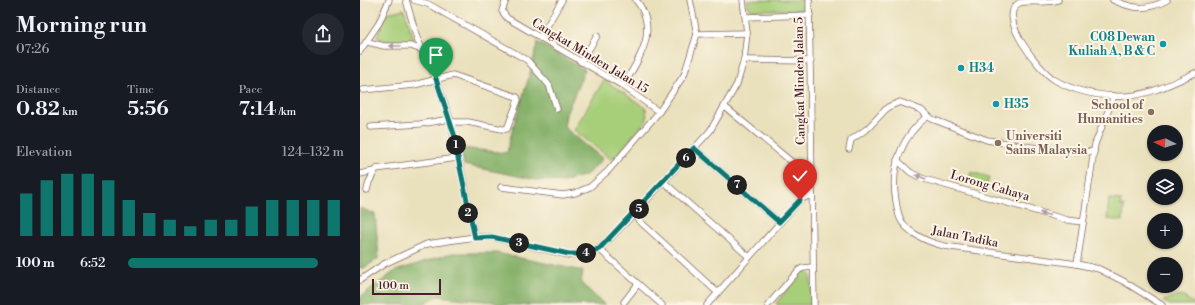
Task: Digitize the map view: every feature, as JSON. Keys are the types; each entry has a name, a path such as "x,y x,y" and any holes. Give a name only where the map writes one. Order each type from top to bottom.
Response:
{"street":[{"path":"360,51 368,42 381,20 389,0"},
{"path":"406,0 417,38 436,79 450,121 475,238"},
{"path":"414,0 439,9 527,60 549,85 557,109"},
{"name":"Cangkat Minden Jalan 15","path":"506,0 502,8 504,16 623,86 659,112"},
{"path":"540,38 562,0"},
{"path":"623,86 642,54 647,37 645,15 636,0"},
{"path":"501,187 563,195 575,193 590,187 608,171 659,112 684,75 697,34 690,0"},
{"path":"360,280 384,264 426,244 492,237 569,254 581,254 599,249 633,215 710,131 725,107 737,84 744,60 747,33 743,0"},
{"name":"Cangkat Minden Jalan 5","path":"809,0 814,305"},
{"path":"1058,0 1025,1 1016,6 1013,14 1013,21 1024,48 1047,75 1055,80 1083,91 1114,96 1152,92 1195,73"},
{"path":"1113,0 1133,8 1143,9 1152,7 1167,0"},
{"path":"746,17 810,15"},
{"path":"697,34 747,33"},
{"path":"580,62 597,36"},
{"path":"411,46 417,38"},
{"path":"368,42 384,46 411,46 422,50"},
{"path":"744,60 810,61"},
{"path":"363,90 414,85 453,75 516,96 518,100 509,126 502,129 468,122 450,121 371,127"},
{"path":"1077,264 1094,152 1098,136 1114,96"},
{"path":"849,149 851,140 868,128 880,114 897,102 905,103 921,110 928,116 987,140 1038,148 1094,152"},
{"path":"725,107 804,172"},
{"name":"Jalan Tadika","path":"928,116 912,130 897,160 894,183 900,217 914,234 925,241 964,250 1077,264 1112,274 1162,305"},
{"path":"694,148 779,222"},
{"path":"360,174 374,170 458,158"},
{"name":"Lorong Cahaya","path":"897,160 921,178 1067,220 1083,222"},
{"path":"367,190 374,170"},
{"path":"664,182 748,257"},
{"path":"707,305 779,222 800,200 812,194"},
{"path":"633,215 718,293"},
{"path":"599,249 662,305"},
{"path":"768,305 799,270 813,267"},
{"path":"624,302 638,284"}],"green space":[{"path":"747,0 807,0 807,7 804,10 752,10 749,8"},
{"path":"404,9 413,36 412,41 395,43 378,38 377,36 387,13"},
{"path":"537,42 585,70 566,114 564,127 603,159 586,175 563,182 537,180 464,165 461,148 507,153 531,70"},
{"path":"604,80 646,108 647,120 612,160 574,130"},
{"path":"971,172 989,177 986,188 968,183"},
{"path":"1109,199 1121,200 1120,206 1124,206 1123,221 1107,219"},
{"path":"360,208 375,214 379,258 364,268 360,268"},
{"path":"452,253 496,253 583,271 581,283 605,305 498,305 494,302 437,296 422,305 360,305 360,297 395,271"},
{"path":"806,271 811,276 811,305 777,305 777,302 802,272"},
{"path":"1180,295 1195,305 1169,305 1163,301"}],"place":[{"name":"C08 Dewan Kuliah A, B & C","path":"1163,44"},
{"name":"H34","path":"961,68"},
{"name":"H35","path":"996,104"},
{"name":"School of Humanities","path":"1151,112"},
{"name":"Universiti Sains Malaysia","path":"998,143"}],"route":[{"path":"436,79 455,137 470,221 475,238 492,237 558,253 569,254 581,254 599,249 633,215 694,148 779,222 800,200"}]}
